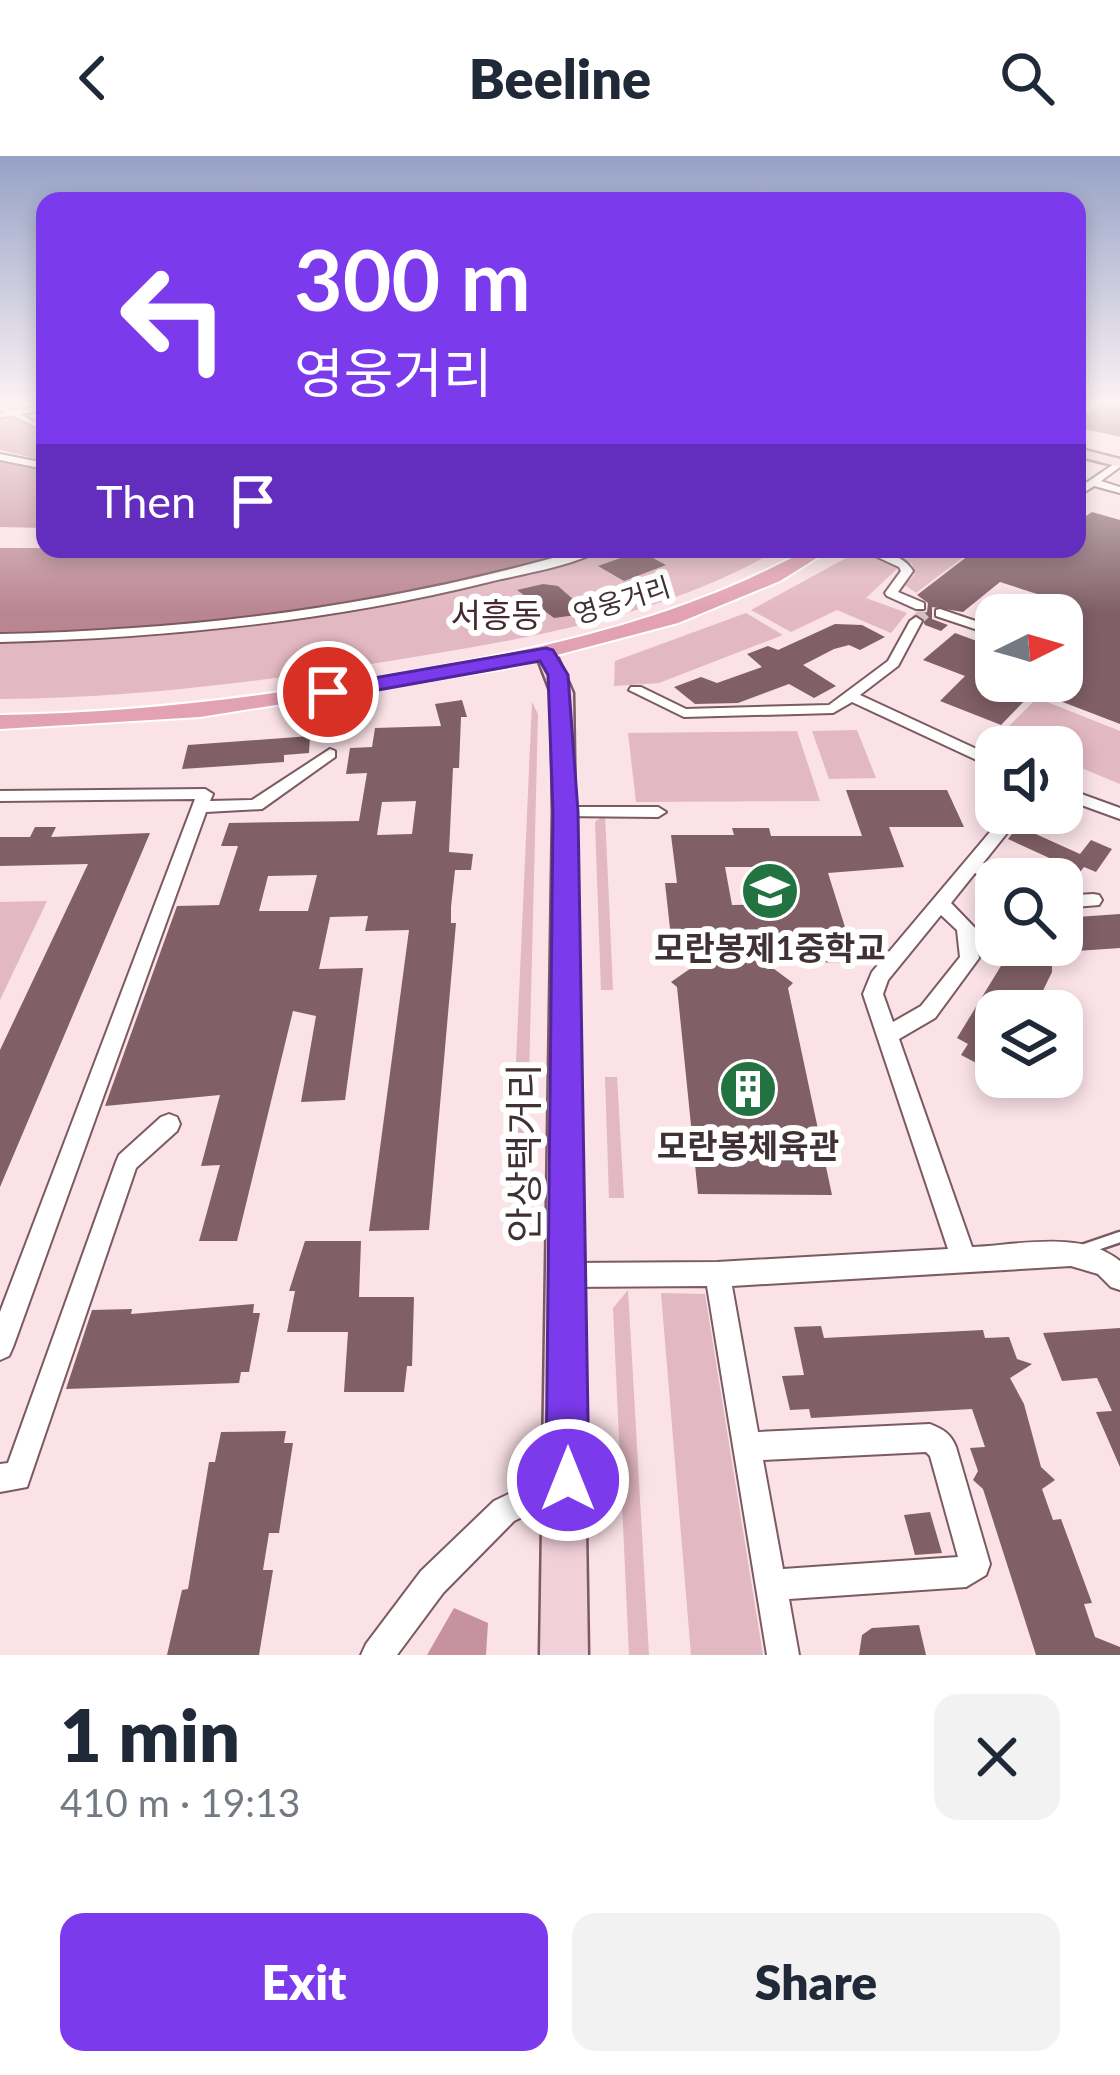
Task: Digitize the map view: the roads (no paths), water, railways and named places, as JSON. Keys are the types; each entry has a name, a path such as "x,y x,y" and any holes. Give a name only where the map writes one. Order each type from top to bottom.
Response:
{"main road":[{"name":"영웅거리","path":"0,722 223,707 546,654 714,603 804,558"},
{"name":"안상택거리","path":"546,654 562,693 565,812 568,1480 564,1655"}],"street":[{"path":"1086,487 1106,473"},
{"path":"1093,482 1120,490"},
{"path":"0,638 150,633 346,610 560,558"},
{"path":"636,690 684,713 833,709 893,664 918,614 892,593 907,572 904,565 887,558"},
{"path":"940,613 975,625"},
{"path":"851,696 975,754"},
{"path":"200,807 256,805 330,754"},
{"path":"0,796 205,794 0,1347"},
{"path":"1083,800 1120,814"},
{"path":"565,812 658,812"},
{"path":"964,1258 873,994 879,977 999,834"},
{"path":"1083,901 1093,900"},
{"path":"886,1036 928,1012 970,958 966,928 942,904"},
{"path":"0,1478 17,1477 127,1162 169,1124"},
{"path":"567,1275 717,1274 1071,1254 1105,1264 1120,1278"},
{"path":"717,1274 783,1655"},
{"path":"748,1447 930,1438 941,1447 975,1564 966,1572 772,1585"},
{"path":"377,1655 432,1582 504,1511 568,1480"}],"lane":[{"path":"1071,1254 1120,1237"}],"tunnel":[{"path":"916,621 929,609"}],"place":[{"name":"모란봉제1중학교","path":"770,891"},
{"name":"모란봉체육관","path":"748,1089"}],"district":[{"name":"서흥동","path":"496,615"}]}
